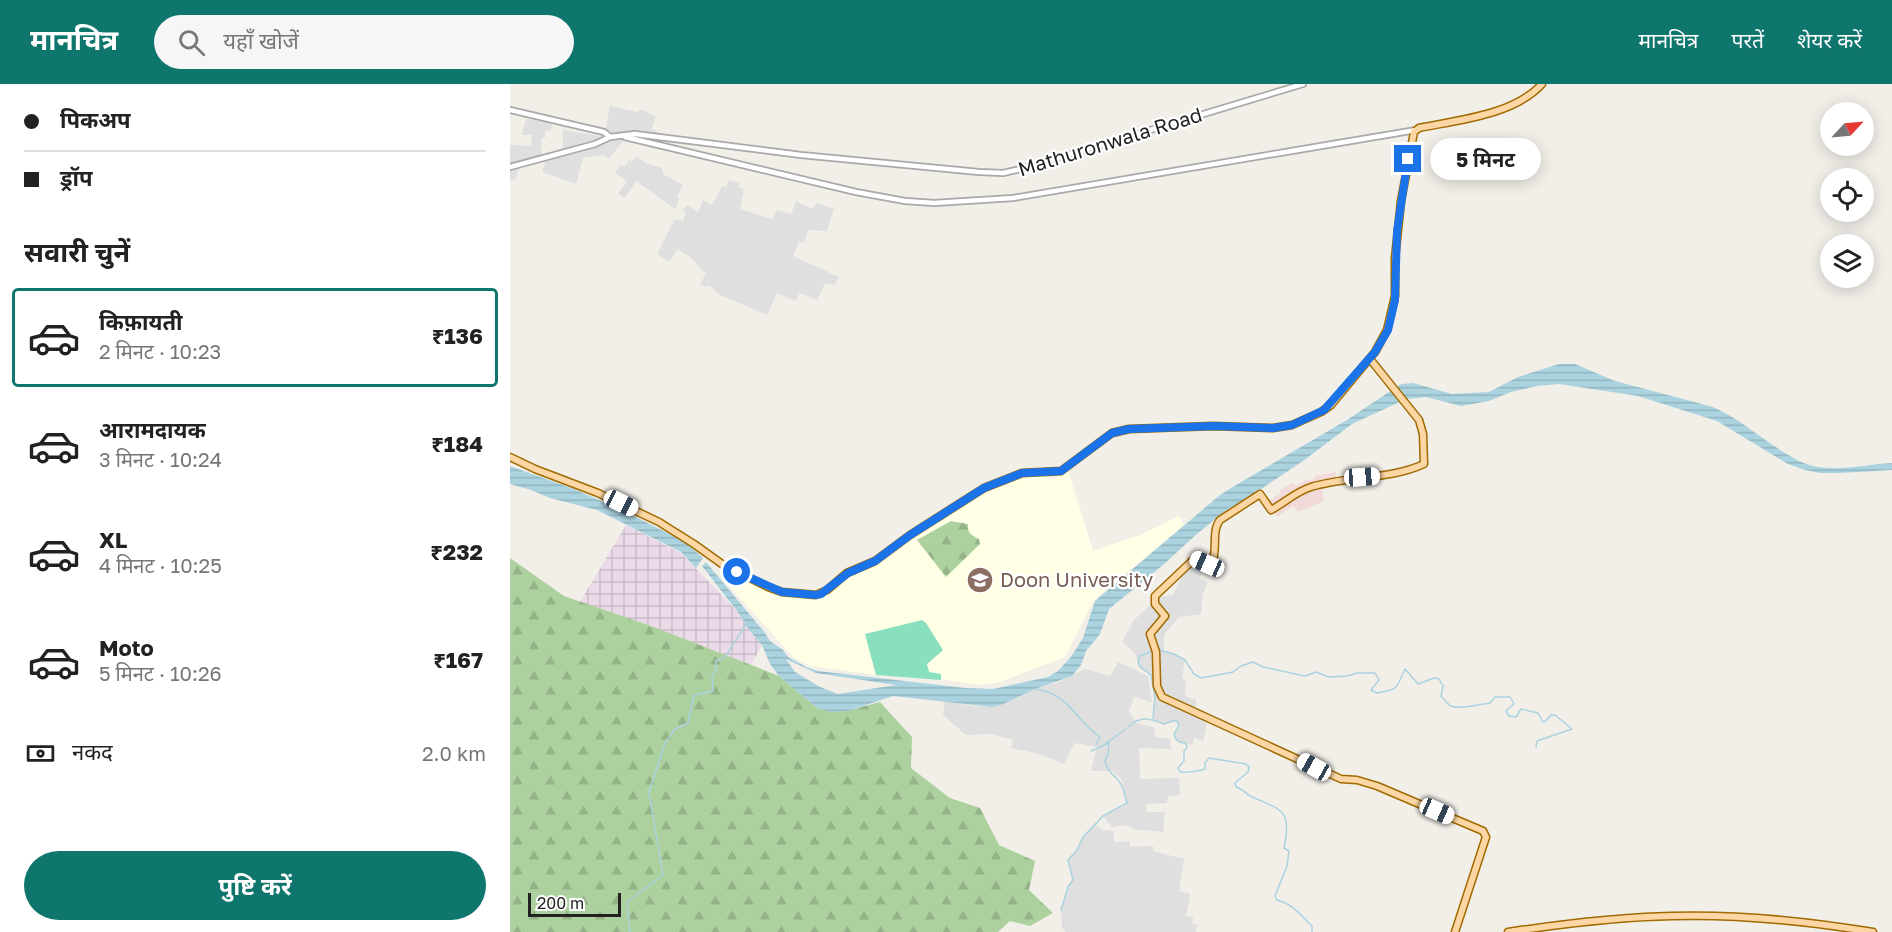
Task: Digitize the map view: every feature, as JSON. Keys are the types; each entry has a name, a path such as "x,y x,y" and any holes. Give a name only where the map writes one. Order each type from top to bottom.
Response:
{"main road":[{"path":"510,457 598,493 659,522 722,564 768,587 782,592 816,595 827,590 848,573 875,561 910,535 994,483 1031,471 1050,473 1061,471 1112,433 1214,426 1273,428 1292,425 1312,417 1331,405 1370,359 1388,330 1395,300 1397,231 1408,159 1416,130 1506,108 1526,97 1542,84"},
{"path":"1370,359 1417,417 1421,426 1423,464 1397,472 1310,487 1271,510 1261,494 1217,523 1216,549 1212,563 1193,560 1155,596 1155,604 1165,616 1150,635 1156,652 1157,686 1162,697 1341,779 1357,780 1377,786 1483,831 1486,837 1455,932"},
{"path":"1508,932 1684,916 1821,923 1873,932"}],"street":[{"name":"Mathuronwala Road","path":"620,135 635,134 735,147 979,172 1011,172 1303,84"},
{"path":"510,110 604,132 610,137"},
{"path":"510,167 620,135 856,192 905,201 934,203 1013,198 1416,130"}],"shaded area":[{"path":"610,106 638,112 640,109 656,116 652,129 657,131 654,139 625,138 609,159 603,155 583,158 576,184 542,172 546,160 563,156 563,130 604,137"},
{"path":"526,119 552,123 551,130 545,131 545,138 541,138 542,162 520,167 515,180 510,180 510,145 531,146 532,135 522,135"},
{"path":"637,156 645,163 662,168 663,174 683,185 677,196 679,200 675,209 636,181 625,198 618,194 627,181 615,173 621,165 624,167 629,160 632,162"},
{"path":"729,180 739,183 739,187 744,189 740,209 772,219 777,210 791,214 796,201 813,209 816,203 834,209 827,231 808,230 804,243 799,242 793,256 839,277 835,285 825,283 817,300 800,293 795,301 777,293 767,315 720,295 709,285 706,287 700,284 706,274 691,258 678,249 669,262 657,254 675,219 683,221 686,214 683,211 687,205 698,212 703,200 712,205 722,186 726,187"},
{"name":"Doon University","path":"1068,470 1093,551 1140,535 1179,516 1184,525 1094,600 1065,657 1000,682 980,685 810,666 794,658 728,585 738,576 781,595 818,597 851,574 873,567 916,535 947,518 993,486 1023,475 1037,474 1053,479"},
{"path":"1336,472 1337,480 1321,483 1324,501 1298,512 1293,506 1277,517 1267,502 1281,493 1280,490 1293,483 1296,486 1314,479 1315,476"},
{"path":"626,525 681,553 737,611 762,645 751,665 654,627 580,602"},
{"path":"1194,561 1207,567 1199,577 1208,582 1203,594 1201,614 1179,617 1164,635 1164,650 1185,660 1182,678 1186,680 1185,696 1196,700 1196,710 1208,718 1203,741 1194,738 1192,745 1179,743 1175,739 1174,734 1179,726 1176,721 1164,724 1153,719 1155,697 1151,675 1140,667 1135,653 1122,642 1134,620 1159,597 1173,595 1180,580"},
{"path":"1118,662 1148,676 1152,702 1134,697 1129,711 1136,723 1154,727 1155,737 1170,739 1171,749 1139,748 1140,779 1179,778 1180,795 1168,796 1167,803 1146,804 1147,812 1165,812 1163,832 1132,829 1123,825 1112,827 1103,816 1127,803 1122,780 1113,771 1091,771 1097,747 1075,743 1064,764 1040,754 1011,748 1013,740 990,734 966,735 943,715 945,701 972,706 1001,705 1085,669 1110,676"},
{"path":"1095,824 1102,830 1114,831 1114,842 1130,841 1130,847 1153,846 1153,851 1184,859 1179,891 1190,894 1186,916 1193,917 1192,924 1197,925 1196,932 1066,932 1062,928 1061,910 1068,887 1073,880 1068,860 1077,850 1082,838"}],"green space":[{"path":"951,521 968,524 969,532 979,539 980,544 946,577 917,540"},
{"path":"510,558 564,596 654,627 779,676 817,708 846,711 880,702 912,737 911,768 950,798 980,808 999,845 1035,861 1029,890 1053,913 1030,926 1010,921 998,932 510,932"},
{"path":"922,620 943,650 927,664 929,672 941,674 941,680 876,675 865,634"}],"water":[{"path":"1559,364 1575,364 1615,381 1713,407 1726,413 1776,448 1801,462 1823,468 1892,463 1892,470 1820,473 1805,470 1788,464 1717,421 1638,396 1559,384 1537,386 1511,392 1489,401 1461,406 1426,397 1406,399 1352,424 1303,461 1229,508 1198,533 1109,609 1100,634 1086,651 1081,665 1072,676 992,707 893,696 848,711 832,712 817,708 779,676 770,664 762,645 702,566 706,562 770,641 783,650 788,657 818,671 965,688 993,689 1048,677 1058,671 1071,657 1083,638 1095,601 1220,495 1347,420 1401,384 1413,383 1452,394 1489,392 1518,377","holes":["786,659 816,673 896,685 838,694 820,687 795,672"]},
{"path":"510,466 574,489 624,511 685,542 703,558 696,568 681,552 597,510 550,498 510,484"}],"waterway":[{"path":"630,932 627,902 663,875 649,792 665,743 675,729 688,723 694,695 713,691 712,677 716,669 716,661 725,657 747,623"},
{"path":"1159,650 1185,660 1194,674 1201,678 1233,672 1253,662 1263,667 1305,676 1316,672 1328,677 1375,673 1379,680 1371,690 1377,693 1394,689 1405,669 1418,684 1434,678 1439,679 1443,686 1441,696 1451,706 1490,703 1495,697 1510,697 1514,704 1506,711 1509,716 1516,717 1521,709 1538,713 1543,722 1551,715 1555,715 1572,729 1537,741 1536,747"},
{"path":"1152,651 1140,656 1138,661 1140,667 1151,675 1155,697 1153,718"},
{"path":"1035,689 1047,692 1064,701 1100,737 1096,744"},
{"path":"1129,726 1142,719 1164,724 1176,720 1179,725 1174,734 1175,737 1186,744 1187,748 1184,751 1184,761 1178,768 1180,772 1205,769 1205,763 1209,758 1246,764 1249,767 1248,772 1235,783 1236,787 1278,809 1286,819 1284,848 1289,851 1287,866 1275,896 1277,900 1288,904 1300,914 1312,926 1312,932"},
{"path":"1105,744 1126,729"},
{"path":"1061,910 1068,887 1073,880 1068,860 1077,850 1083,837 1103,816 1127,803 1121,784 1106,765 1109,743 1091,751"}],"place":[{"name":"Doon University","path":"980,580"}],"route":[{"path":"737,572 782,592 821,594 848,573 875,561 910,535 984,488 1031,471 1050,473 1061,471 1112,433 1129,429 1214,426 1273,428 1292,425 1321,412 1331,405 1375,352 1388,330 1395,300 1397,231 1408,159"}]}
